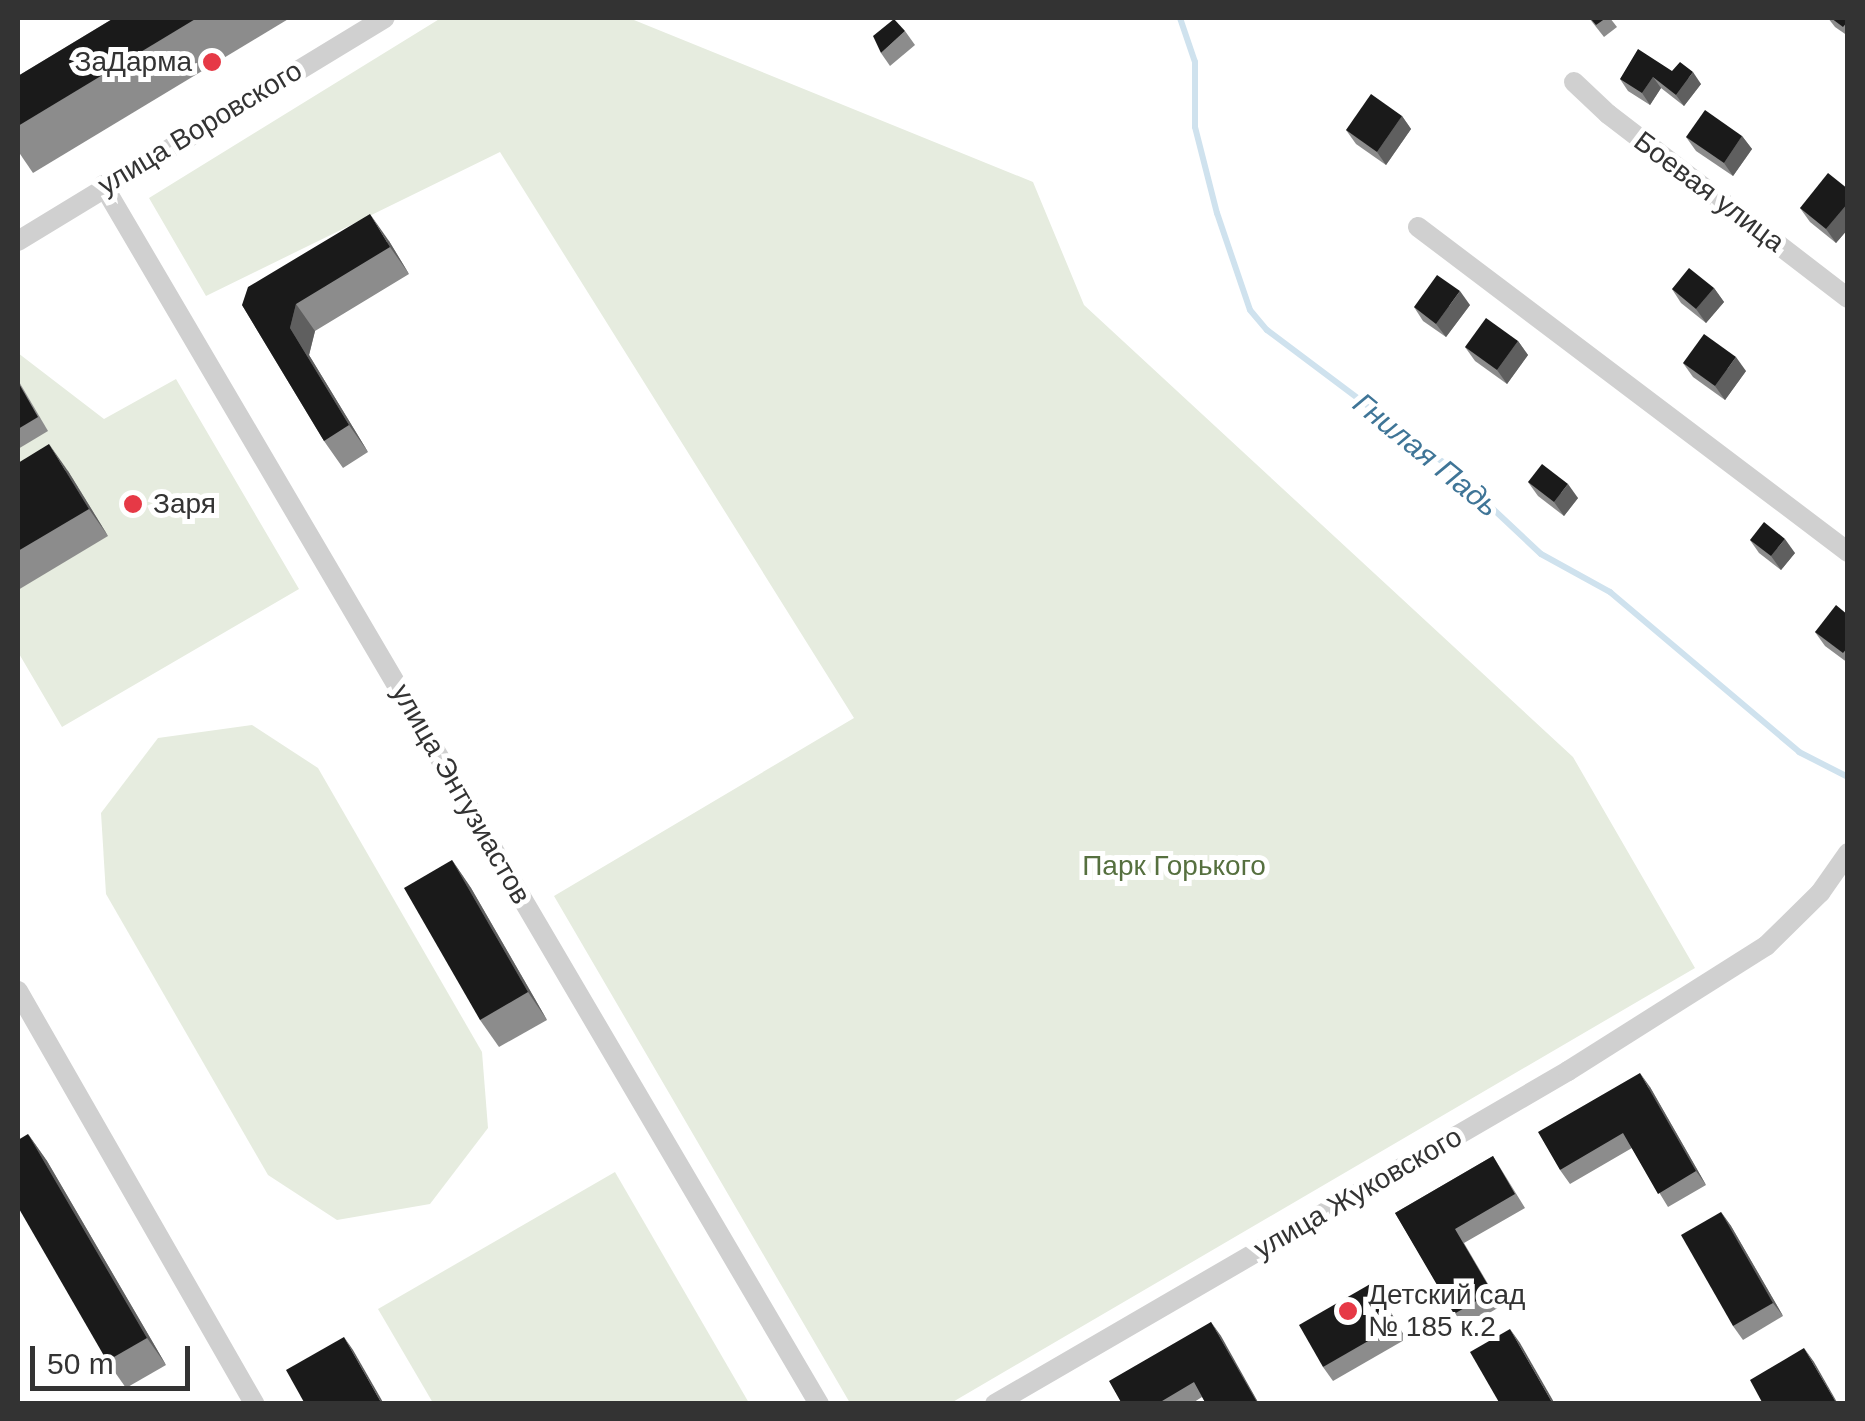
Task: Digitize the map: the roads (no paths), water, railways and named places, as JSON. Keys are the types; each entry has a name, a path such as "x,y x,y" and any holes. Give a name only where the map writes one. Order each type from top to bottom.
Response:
{"street":[{"name":"улица Воровского","path":"18,241 103,185 384,18"},
{"name":"Боевая улица","path":"1574,82 1608,114 1848,298"},
{"name":"улица Энтузиастов","path":"103,185 819,1404"},
{"path":"1418,227 1848,552"},
{"name":"улица Жуковского","path":"995,1404 1568,1071 1766,946 1820,894 1848,853"},
{"path":"18,991 255,1404"}],"waterway":[{"name":"Гнилая Падь","path":"1180,18 1195,62 1195,127 1217,213 1250,310 1267,330 1443,462 1541,554 1610,592 1799,752 1848,777"}],"place":[{"name":"ЗаДарма","path":"212,62"},
{"name":"Заря","path":"133,504"},
{"name":"Детский сад № 185 к.2","path":"1348,1311"}],"park label":[{"name":"Парк Горького","path":"1174,866"}]}
